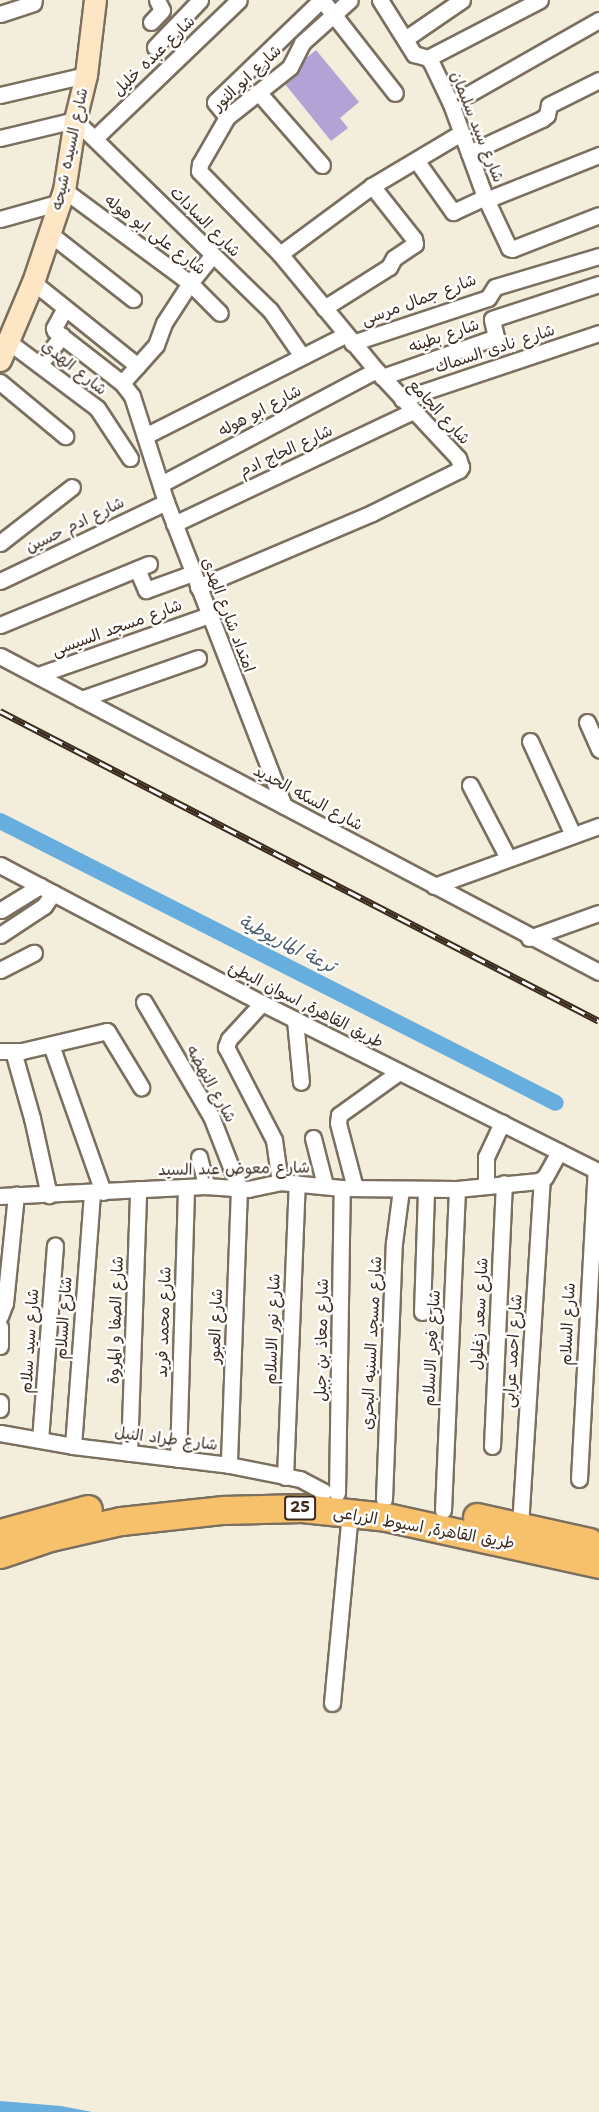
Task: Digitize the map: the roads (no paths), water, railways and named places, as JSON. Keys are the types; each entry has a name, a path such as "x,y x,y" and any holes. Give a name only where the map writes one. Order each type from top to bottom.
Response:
{"highway":[{"name":"طريق القاهرة, اسيوط الزراعى","path":"0,1533 86,1509 155,1498 254,1490 337,1499 384,1499 520,1526 599,1545"},
{"name":"طريق القاهرة, اسيوط الزراعى","path":"0,1554 85,1528 154,1516 337,1499 599,1564"}],"street":[{"path":"0,14 33,3 34,0"},
{"name":"شارع السيده شيحه","path":"5,351 33,282 62,196 75,120 86,75 95,0"},
{"path":"151,22 162,10 158,0"},
{"path":"155,47 200,0"},
{"name":"شارع عبده خليل","path":"95,138 239,0"},
{"path":"227,117 215,102 321,0 394,93"},
{"name":"شارع ابو النور","path":"200,164 227,117 290,67 302,43 334,17 350,0"},
{"name":"شارع سيد سليمان","path":"380,0 416,56 428,58 451,104 486,198 509,249 599,214"},
{"path":"405,39 462,0"},
{"path":"428,58 540,0"},
{"path":"451,104 599,21"},
{"path":"0,95 86,75"},
{"path":"469,153 542,118 547,115 549,105 599,80"},
{"path":"258,92 322,165"},
{"path":"0,138 75,120"},
{"name":"شارع السادات","path":"75,120 270,310 302,356"},
{"path":"280,255 372,186 461,133"},
{"path":"416,160 453,212 599,155"},
{"name":"شارع الجامع","path":"195,580 295,547 459,470 461,467 458,458 379,374 280,255 202,177 200,164"},
{"path":"324,308 389,267 394,258 415,244 372,186"},
{"path":"0,219 62,196"},
{"name":"شارع على ابو هوله","path":"62,196 190,283 220,313"},
{"path":"49,233 134,299"},
{"path":"65,308 54,328 122,383 156,345 164,323 190,283 212,256"},
{"name":"شارع جمال مرسى","path":"145,436 302,356 349,339 488,298 495,287 599,256"},
{"path":"33,282 138,366"},
{"name":"شارع بطينه","path":"379,374 495,337 492,320 599,284"},
{"name":"شارع نادى السماك","path":"402,399 599,333"},
{"path":"40,364 62,336"},
{"name":"شارع الهدي","path":"5,351 40,364 97,408 130,458"},
{"name":"شارع ابو هوله","path":"160,484 379,374"},
{"path":"0,382 65,436"},
{"name":"امتداد شارع الهدى","path":"122,383 132,396 174,524 284,806"},
{"name":"شارع الحاج ادم","path":"174,524 413,411"},
{"path":"0,543 72,487"},
{"name":"شارع ادم حسين","path":"0,581 166,502"},
{"path":"0,625 143,567 146,590 195,580"},
{"name":"شارع مسجد السيسى","path":"38,675 209,615"},
{"name":"شارع السكه الحديد","path":"0,656 529,938 599,972"},
{"path":"81,699 198,658"},
{"path":"587,722 599,749"},
{"path":"530,741 573,836"},
{"path":"470,785 508,858"},
{"path":"434,886 599,826"},
{"name":"طريق القاهرة, اسوان البطئ","path":"4,871 46,889 262,1004 598,1171"},
{"path":"1,910 46,889"},
{"path":"0,935 44,906 46,889"},
{"path":"529,938 599,913"},
{"path":"0,970 34,954"},
{"name":"شارع النهضه","path":"144,1002 211,1116 238,1188"},
{"path":"262,1004 229,1039 226,1047 274,1140 280,1182"},
{"path":"295,1020 301,1082"},
{"path":"49,1195 32,1118 7,1051 51,1045 107,1031 141,1087"},
{"path":"51,1045 97,1193"},
{"name":"شارع معاذ بن جبل","path":"332,1704 349,1188 338,1124 339,1115 399,1072"},
{"path":"486,1185 486,1157 502,1123"},
{"path":"313,1138 325,1185"},
{"path":"542,1180 559,1152"},
{"path":"199,1157 206,1186"},
{"name":"شارع السلام","path":"579,1479 598,1171"},
{"name":"شارع معوض عبد السيد","path":"8,1196 206,1186 238,1188 280,1182 349,1188 457,1189 542,1180"},
{"name":"شارع احمد عرابى","path":"520,1526 542,1180"},
{"name":"شارع نور الاسلام","path":"285,1477 297,1183"},
{"name":"شارع سعد زغلول","path":"492,1446 504,1183"},
{"name":"شارع محمد فريد","path":"178,1459 186,1187"},
{"name":"شارع العبور","path":"229,1465 238,1188"},
{"name":"شارع الصفا و المروة","path":"129,1453 138,1189"},
{"name":"شارع مسجد السنيه البحرى","path":"384,1499 394,1243 401,1189"},
{"path":"422,1312 426,1189"},
{"name":"شارع فجر الاسلام","path":"443,1510 457,1189"},
{"name":"شارع السلام","path":"73,1446 97,1193"},
{"path":"0,1316 5,1304 8,1196"},
{"name":"شارع سيد سلام","path":"40,1440 55,1246"},
{"path":"0,1327 0,1346"},
{"path":"0,1402 0,1409"},
{"name":"شارع طراد النيل","path":"0,1433 73,1446 229,1465 309,1482 337,1499"}],"water":[{"path":"0,2101 61,2106 92,2112 0,2112"}],"waterway":[{"name":"ترعة الماريوطية","path":"0,821 556,1103"}],"railway":[{"path":"0,711 599,1021"}]}
